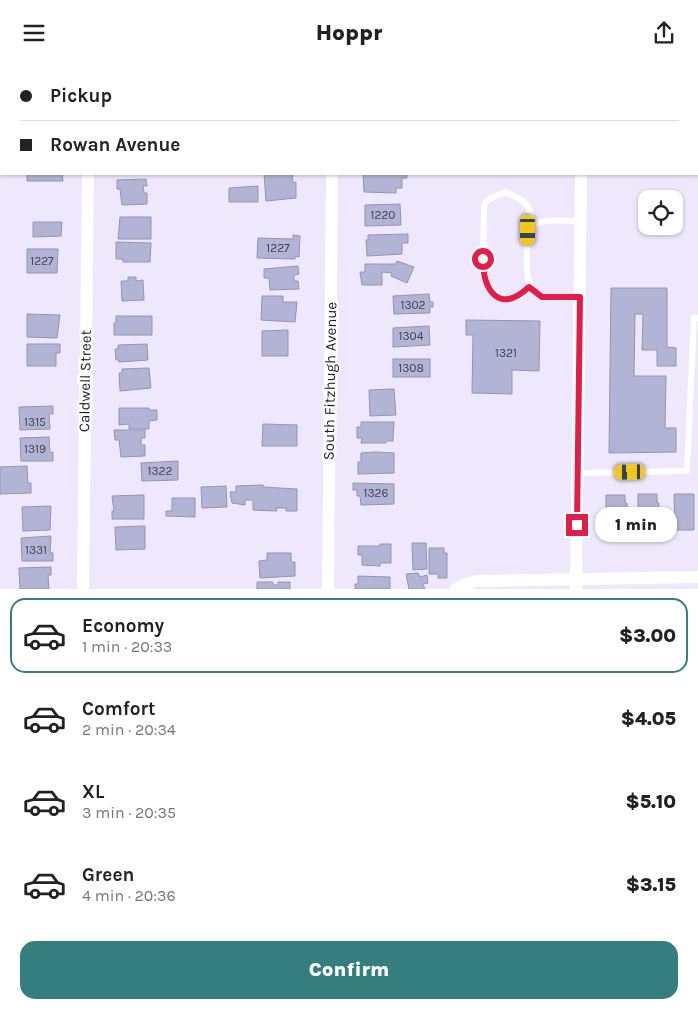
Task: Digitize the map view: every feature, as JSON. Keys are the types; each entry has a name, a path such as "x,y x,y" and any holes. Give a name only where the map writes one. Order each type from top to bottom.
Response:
{"street":[{"name":"Caldwell Street","path":"82,589 88,175"},
{"name":"South Fitzhugh Avenue","path":"328,589 332,175"},
{"path":"576,583 581,175"},
{"path":"456,589 477,581 576,583 698,577"}],"lane":[{"path":"529,287 519,297 499,297 490,291 483,276 484,207 487,199 505,192 522,199 532,212 532,225"},
{"path":"580,221 540,222 532,225 528,230 529,287 542,297 580,297"},
{"path":"577,473 687,471 694,318 698,318"}],"building":[{"path":"27,175 62,175 63,181 27,181"},
{"path":"264,175 292,175 293,183 296,182 296,198 266,201"},
{"path":"363,175 407,175 407,178 402,178 402,188 396,188 396,193 364,192"},
{"path":"146,179 147,186 143,186 144,193 147,193 147,204 122,205 120,189 117,189 117,180"},
{"path":"258,186 258,202 229,202 229,188"},
{"path":"400,204 401,225 365,226 365,205"},
{"path":"120,217 151,217 151,239 118,239"},
{"path":"33,222 62,222 61,236 33,237"},
{"path":"408,234 408,243 402,243 402,254 367,256 366,240 368,240 368,235"},
{"path":"293,235 300,236 299,257 295,256 295,259 257,258 258,238 293,239"},
{"path":"116,242 151,243 150,262 123,262 123,259 116,259"},
{"path":"27,249 58,249 57,273 27,273"},
{"path":"397,261 414,267 407,283 391,276 392,273 382,272 382,285 362,285 360,272 365,272 365,264 396,264"},
{"path":"298,266 299,274 294,275 294,281 298,281 299,289 270,290 269,278 264,278 264,269"},
{"path":"128,277 136,277 136,281 143,280 144,300 122,301 121,281 128,281"},
{"path":"611,288 667,288 667,347 676,348 676,366 657,366 657,350 642,350 643,314 635,314 634,376 666,376 665,428 676,428 676,452 609,453"},
{"path":"429,294 430,302 433,302 433,307 430,307 430,313 394,314 393,296"},
{"path":"262,296 283,296 283,302 297,302 295,322 261,320"},
{"path":"27,314 60,315 57,338 27,337"},
{"path":"116,316 152,316 152,335 114,335"},
{"path":"466,320 540,321 539,371 512,370 512,394 472,393 473,335 466,335"},
{"path":"429,326 430,345 393,347 393,328"},
{"path":"288,330 288,356 262,356 262,331"},
{"path":"27,344 60,344 60,353 56,353 56,366 27,366"},
{"path":"147,344 148,360 119,362 119,360 116,360 115,349 118,349 118,345"},
{"path":"393,359 430,359 430,377 393,377"},
{"path":"149,368 151,388 120,391 119,373 122,373 122,369"},
{"path":"394,389 396,415 370,416 369,390"},
{"path":"53,406 53,414 49,414 50,429 20,430 19,407"},
{"path":"119,408 149,408 149,410 157,410 157,420 149,421 149,429 129,429 129,424 119,425"},
{"path":"361,422 394,422 393,441 386,441 386,443 361,443 362,438 357,438 357,427 361,427"},
{"path":"263,424 297,425 297,446 262,446"},
{"path":"114,430 145,430 145,438 141,438 141,445 145,445 145,456 121,457 119,440 115,440"},
{"path":"49,437 50,453 53,452 53,461 21,461 20,438"},
{"path":"361,453 394,453 394,473 358,474 358,462 361,462"},
{"path":"178,461 178,480 142,481 141,463"},
{"path":"27,466 28,483 31,483 31,493 0,494 0,467"},
{"path":"353,483 394,484 394,504 361,505 360,496 357,496 357,490 353,490"},
{"path":"263,485 263,487 297,489 297,511 286,511 286,508 276,508 277,511 253,510 253,500 245,500 245,505 232,503 230,492 236,492 236,486"},
{"path":"226,486 227,507 202,508 201,487"},
{"path":"638,494 657,494 657,503 659,503 657,531 638,531"},
{"path":"674,494 694,494 694,530 675,530"},
{"path":"144,495 144,519 112,519 112,511 114,511 112,496"},
{"path":"606,495 625,495 628,524 625,524 625,532 606,532"},
{"path":"172,498 195,498 195,517 166,516 166,511 172,511"},
{"path":"51,506 50,530 23,531 22,507"},
{"path":"145,526 145,549 116,550 115,527"},
{"path":"51,536 50,553 53,553 53,561 22,561 21,538"},
{"path":"412,543 426,543 427,569 413,570"},
{"path":"380,544 391,544 391,563 380,563 380,566 362,565 362,555 358,555 358,546 380,546"},
{"path":"429,548 444,548 444,553 447,553 447,578 438,578 438,574 429,574"},
{"path":"267,553 291,553 291,562 295,562 295,576 260,578 259,561 267,560"},
{"path":"51,567 51,575 48,575 49,589 20,589 19,568"},
{"path":"418,573 420,577 427,575 428,583 423,584 425,589 409,589 406,574"},
{"path":"358,576 390,577 390,589 355,589 355,584 358,584"},
{"path":"257,582 273,582 273,585 278,585 278,582 290,582 290,589 257,589"}],"route":[{"path":"483,259 483,276 490,291 499,297 519,297 529,287 542,297 580,297 577,525"}]}
